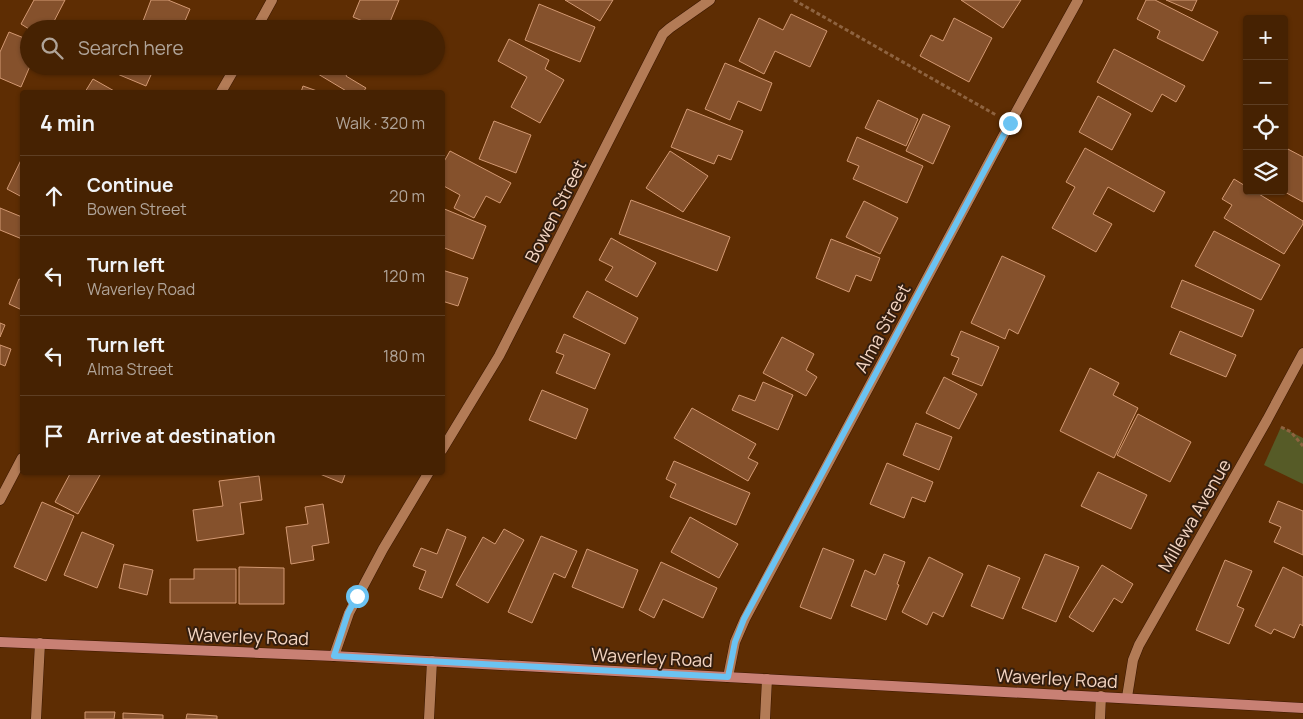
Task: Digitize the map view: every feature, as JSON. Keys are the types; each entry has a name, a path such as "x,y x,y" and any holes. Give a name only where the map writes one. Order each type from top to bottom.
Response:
{"main road":[{"name":"Waverley Road","path":"0,642 334,656 1303,708"}],"street":[{"path":"261,20 272,0"},
{"name":"Bowen Street","path":"445,445 499,356 664,34 710,0"},
{"name":"Alma Street","path":"728,677 735,642 744,619 1078,0"},
{"path":"222,90 231,75"},
{"name":"Millewa Avenue","path":"1127,698 1133,660 1139,644 1303,354"},
{"path":"0,500 20,462"},
{"path":"334,656 348,613 383,549 427,475"},
{"path":"36,719 40,643"},
{"path":"429,719 432,661"},
{"path":"765,719 767,679"},
{"path":"1100,719 1101,696"}],"path":[{"path":"794,0 1010,123"},
{"path":"1267,420 1291,432 1303,446"}],"green space":[{"path":"1281,427 1303,438 1303,484 1264,465"}],"building":[{"path":"34,0 65,0 55,20 23,20"},
{"path":"151,0 168,0 190,9 185,20 143,20"},
{"path":"360,0 399,0 391,20 360,20 353,17"},
{"path":"565,0 613,0 600,21"},
{"path":"961,0 1021,0 1003,28"},
{"path":"1146,0 1155,0 1218,32 1203,61 1157,38 1160,31 1137,19"},
{"path":"1166,0 1197,0 1192,11"},
{"path":"539,4 595,27 580,62 525,40"},
{"path":"791,14 827,31 810,67 775,51 764,74 739,61 759,18 783,30"},
{"path":"954,18 992,38 969,82 920,56 931,35 943,41"},
{"path":"9,32 20,36 20,75 26,75 21,87 0,78 0,52"},
{"path":"509,39 549,60 545,69 564,80 540,123 511,107 527,77 498,61"},
{"path":"1114,49 1185,86 1176,102 1162,94 1152,112 1097,82"},
{"path":"725,63 772,83 761,111 738,101 730,120 705,109"},
{"path":"120,75 151,75 146,86"},
{"path":"320,75 347,75 366,88 364,90 345,90"},
{"path":"93,79 112,90 86,90"},
{"path":"303,86 314,90 302,90"},
{"path":"1098,96 1131,114 1112,150 1079,132"},
{"path":"878,100 918,119 906,146 865,128"},
{"path":"687,109 743,131 731,160 718,155 714,164 671,147"},
{"path":"923,114 950,126 933,164 906,151"},
{"path":"494,121 531,135 516,173 479,159"},
{"path":"857,137 923,166 907,203 853,179 859,166 847,161"},
{"path":"1085,148 1165,192 1154,212 1108,187 1093,214 1112,224 1096,252 1052,228 1075,187 1066,182"},
{"path":"1288,149 1303,157 1303,202 1288,194"},
{"path":"450,151 511,183 500,203 486,196 474,218 454,208 460,195 445,187 445,160"},
{"path":"670,151 708,176 683,212 646,188"},
{"path":"20,162 20,196 7,189"},
{"path":"1234,179 1243,185 1243,195 1261,195 1303,221 1303,224 1284,254 1224,218 1232,205 1222,199"},
{"path":"631,200 730,237 717,271 619,234"},
{"path":"864,201 898,218 880,254 846,237"},
{"path":"0,208 20,216 20,238 0,230"},
{"path":"445,209 486,226 473,259 445,248"},
{"path":"1214,231 1280,265 1261,300 1195,266"},
{"path":"611,238 656,263 637,297 605,280 613,267 599,260"},
{"path":"831,239 880,258 871,281 856,275 849,292 816,278"},
{"path":"1002,256 1045,276 1018,334 1009,329 1005,339 971,323"},
{"path":"445,271 468,278 458,306 445,302"},
{"path":"19,279 20,279 20,309 9,304"},
{"path":"1182,280 1254,310 1242,337 1171,307"},
{"path":"587,291 638,318 625,344 573,317"},
{"path":"0,323 5,325 0,337"},
{"path":"961,331 999,347 982,386 952,374 959,358 951,355"},
{"path":"1180,331 1236,355 1226,377 1170,354"},
{"path":"564,334 610,354 595,389 556,373 564,355 556,352"},
{"path":"782,337 814,354 806,370 817,377 806,396 763,373"},
{"path":"0,345 11,349 5,366 0,364"},
{"path":"1090,368 1119,383 1113,395 1138,408 1114,458 1060,431"},
{"path":"944,377 977,394 959,429 926,413"},
{"path":"763,382 793,395 778,430 732,410 739,395 755,401"},
{"path":"542,390 588,409 576,439 529,420"},
{"path":"692,408 756,444 748,458 758,463 748,481 674,438"},
{"path":"1138,414 1191,442 1170,482 1117,455"},
{"path":"916,423 952,437 939,470 903,455"},
{"path":"674,461 750,493 736,525 670,497 676,484 666,479"},
{"path":"887,463 933,482 925,502 912,497 904,518 870,504"},
{"path":"1098,472 1147,495 1131,529 1081,506"},
{"path":"69,475 100,475 78,514 55,502"},
{"path":"322,475 345,475 342,483"},
{"path":"259,476 262,500 240,503 244,534 197,541 193,510 223,506 219,481"},
{"path":"1278,501 1303,511 1303,555 1274,542 1281,527 1269,522"},
{"path":"42,502 74,516 46,581 14,567"},
{"path":"323,504 329,543 312,546 314,560 291,564 286,527 308,524 305,507"},
{"path":"690,517 738,544 719,578 671,552"},
{"path":"447,529 466,537 442,598 419,589 426,571 413,566 421,548 437,554"},
{"path":"504,529 524,540 488,603 456,585 483,537 495,544"},
{"path":"82,532 114,545 97,588 64,575"},
{"path":"541,536 577,551 565,578 554,573 532,623 508,612"},
{"path":"823,548 854,560 831,619 800,607"},
{"path":"587,549 638,570 623,608 572,587"},
{"path":"884,554 905,562 886,620 851,606 865,570 875,575"},
{"path":"1045,554 1079,567 1056,622 1022,608"},
{"path":"929,557 963,574 943,617 933,612 927,625 902,612"},
{"path":"1225,560 1252,571 1237,606 1244,609 1229,644 1196,630"},
{"path":"661,562 717,588 703,618 663,599 654,618 639,610"},
{"path":"124,564 153,570 147,595 119,588"},
{"path":"988,565 1020,578 1003,619 971,606"},
{"path":"1102,565 1133,584 1122,603 1114,598 1093,632 1069,617"},
{"path":"239,567 284,568 284,604 239,604"},
{"path":"1283,567 1303,577 1303,626 1300,624 1294,638 1274,629 1271,634 1255,626"},
{"path":"194,569 236,569 236,603 170,603 170,579 194,579"},
{"path":"85,712 115,712 114,719 85,719"},
{"path":"123,713 163,715 163,719 123,719"},
{"path":"187,714 217,716 217,719 186,719"}],"route":[{"path":"357,596 348,613 334,656 728,677 735,642 744,619 1010,123"}]}
